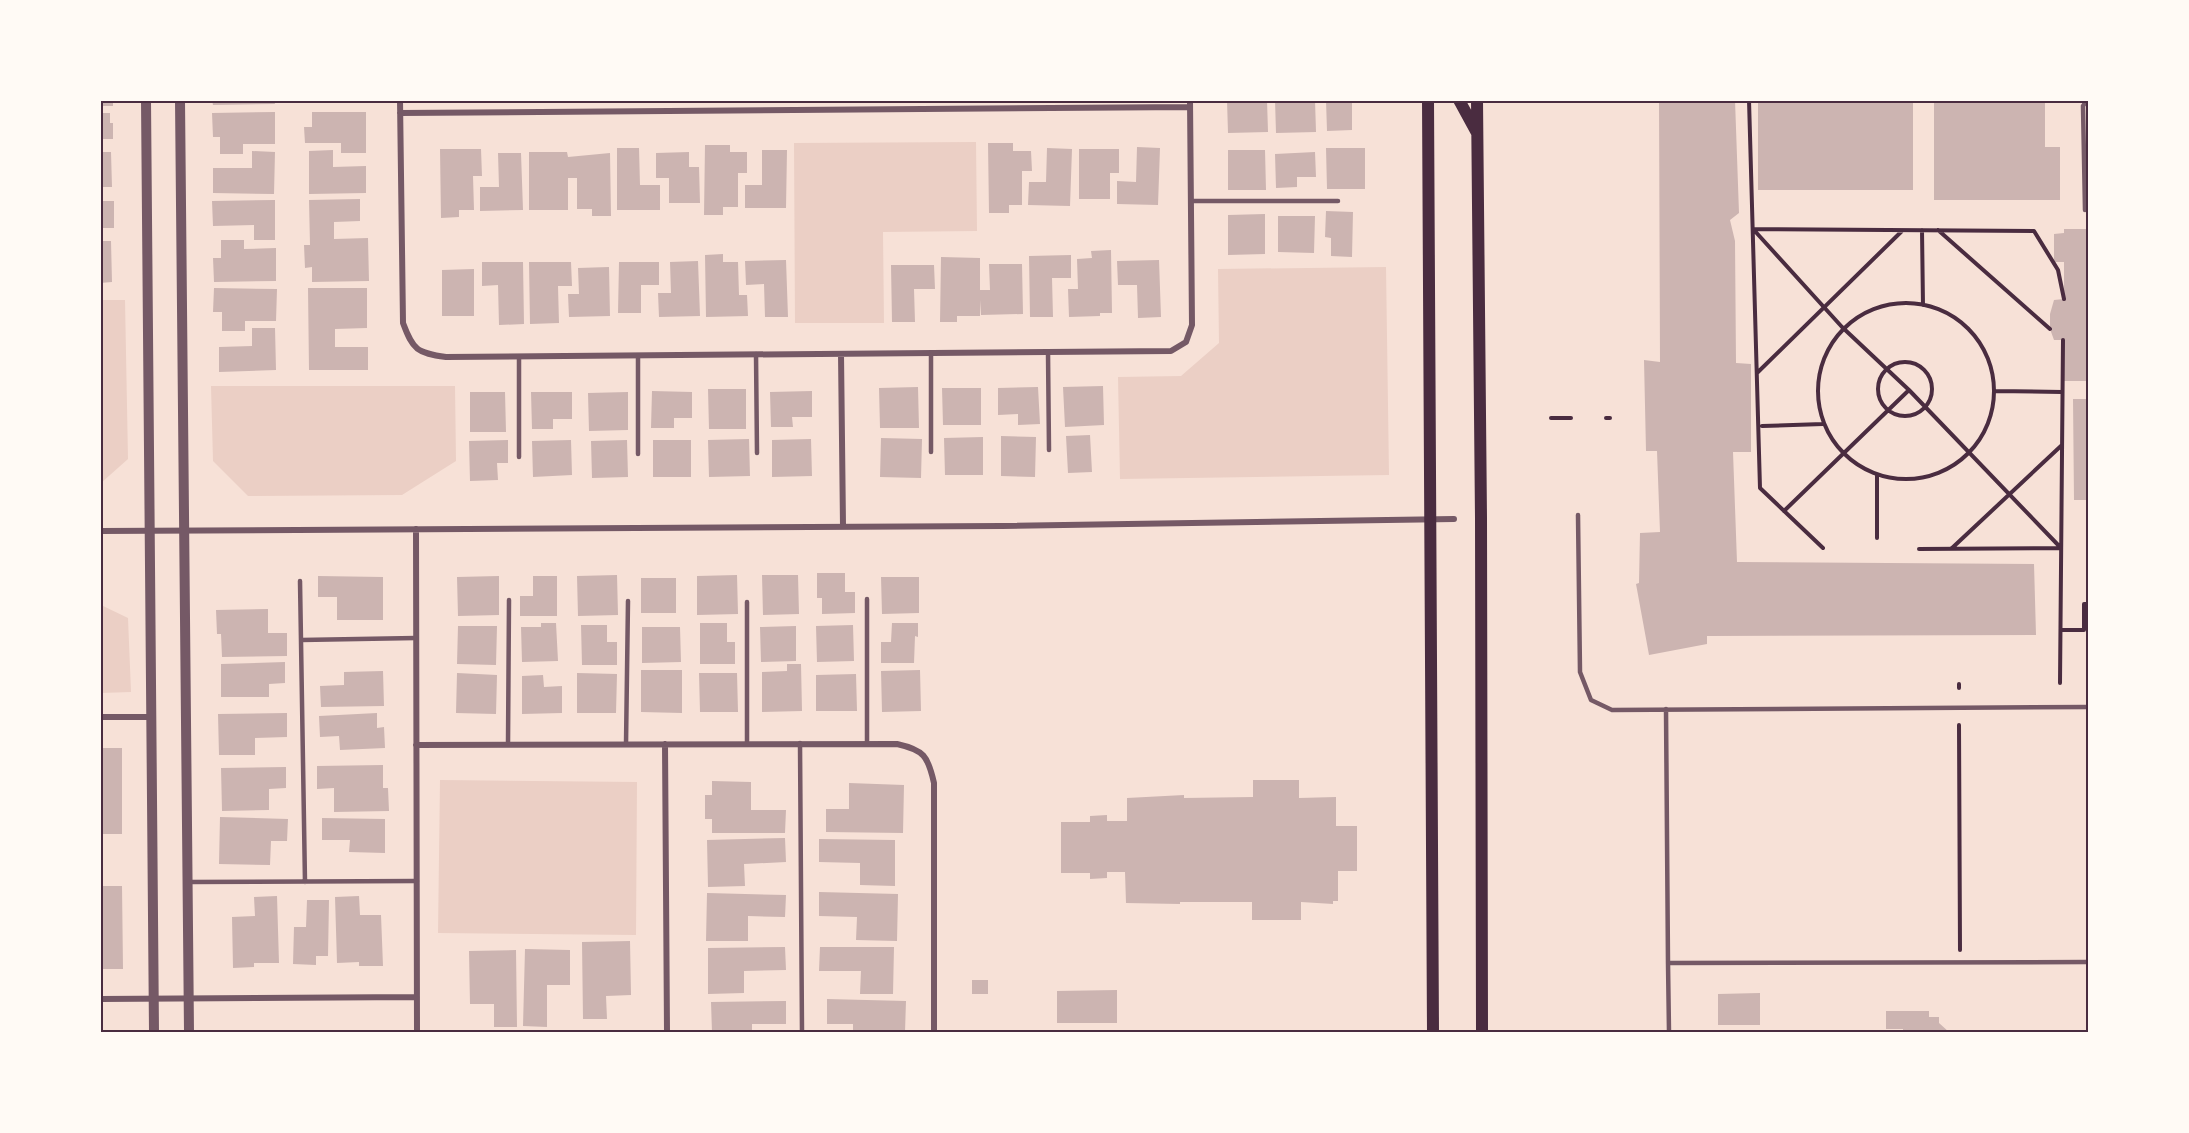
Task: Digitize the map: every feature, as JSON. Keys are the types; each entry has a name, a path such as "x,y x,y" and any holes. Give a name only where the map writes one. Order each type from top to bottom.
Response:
{"main road":[{"path":"1428,100 1433,1032"},
{"path":"1459,100 1477,134"},
{"path":"1477,100 1481,509 1482,1032"}],"street":[{"path":"146,100 154,1032"},
{"path":"180,100 189,1032"},
{"path":"400,100 400,113 403,323 409,339 425,354 446,357 519,357 1171,351 1186,342 1192,325 1190,104 400,113"},
{"path":"841,354 843,526"},
{"path":"100,531 1002,526 1454,519"},
{"path":"416,529 417,1032"},
{"path":"100,717 153,717"},
{"path":"416,745 867,743 897,744 912,747 923,753 929,762 934,783 934,1032"},
{"path":"665,744 667,1032"},
{"path":"100,999 417,997"}],"lane":[{"path":"2085,210 2083,105 2086,100"},
{"path":"1191,201 1338,201"},
{"path":"1048,352 1049,450"},
{"path":"931,353 931,452"},
{"path":"756,354 757,453"},
{"path":"638,356 638,454"},
{"path":"519,357 519,456"},
{"path":"1578,515 1580,672 1591,700 1612,710 2088,707"},
{"path":"300,581 305,882"},
{"path":"867,599 867,743"},
{"path":"508,744 509,600"},
{"path":"626,744 628,601"},
{"path":"747,602 747,743"},
{"path":"301,640 416,638"},
{"path":"1666,710 1669,1032"},
{"path":"801,743 802,1032"},
{"path":"188,882 417,881"},
{"path":"1668,963 2088,962"}],"path":[{"path":"1749,100 1760,488 1823,548"},
{"path":"1753,229 2034,231 2058,270 2064,299"},
{"path":"1753,229 1842,327 1909,390 2061,548"},
{"path":"1757,373 1902,230"},
{"path":"1922,230 1923,304"},
{"path":"1937,230 2050,329"},
{"path":"1889,304 1923,304 1944,311 1967,327 1984,349 1994,375 1994,403 1986,430 1970,453 1950,468 1926,477 1902,479 1877,475 1854,463 1836,446 1823,424 1817,400 1818,375 1826,351 1842,327 1863,314 1889,304"},
{"path":"2060,683 2063,340"},
{"path":"1908,362 1915,363 1927,372 1933,387 1930,401 1925,407 1919,413 1903,416 1888,410 1880,400 1878,387 1882,374 1893,364 1908,362"},
{"path":"1784,511 1909,390"},
{"path":"1994,391 2062,392"},
{"path":"1551,418 1571,418"},
{"path":"1762,426 1823,424"},
{"path":"1951,549 2062,446"},
{"path":"1877,475 1877,538"},
{"path":"1919,549 2061,548"},
{"path":"2061,630 2084,630 2084,604 2088,604"},
{"path":"1959,725 1960,951"}],"shaded area":[{"path":"976,142 977,231 883,232 884,323 795,323 794,143"},
{"path":"1386,267 1389,475 1120,479 1118,377 1181,376 1219,343 1218,269"},
{"path":"101,300 125,300 128,459 101,483"},
{"path":"211,386 455,386 456,461 402,495 248,496 213,461"},
{"path":"101,605 128,618 131,692 101,693"},
{"path":"440,780 637,782 636,935 438,933"}],"building":[{"path":"100,100 113,100 113,106 100,106"},
{"path":"212,100 274,100 275,104 213,105"},
{"path":"310,100 327,100 327,102 310,103"},
{"path":"1227,100 1267,100 1268,132 1228,133"},
{"path":"1275,100 1315,100 1316,132 1276,133"},
{"path":"1326,100 1352,100 1352,130 1327,131"},
{"path":"1659,100 1735,100 1739,213 1730,220 1735,241 1736,363 1751,364 1751,452 1733,452 1737,562 2034,564 2036,635 1707,636 1707,644 1649,655 1636,584 1639,583 1640,533 1660,532 1657,451 1646,451 1644,360 1660,362"},
{"path":"1758,100 1913,100 1913,190 1758,190"},
{"path":"1934,100 2045,100 2045,147 2060,147 2060,200 1934,200"},
{"path":"275,112 275,144 243,144 243,154 220,154 220,137 213,137 212,113"},
{"path":"312,112 366,112 366,153 341,153 341,143 305,143 304,127 312,127"},
{"path":"100,113 110,113 110,123 113,123 113,139 100,139"},
{"path":"988,143 1013,143 1013,151 1031,151 1032,171 1022,171 1022,205 1009,205 1009,213 989,213"},
{"path":"705,145 730,145 730,152 747,152 747,173 738,173 738,207 723,207 723,215 704,215"},
{"path":"1137,147 1160,148 1158,205 1117,204 1117,181 1136,182"},
{"path":"617,148 639,148 640,185 660,185 660,210 617,210"},
{"path":"1047,148 1072,149 1070,206 1028,205 1029,182 1046,182"},
{"path":"1326,148 1365,148 1365,189 1327,189"},
{"path":"440,149 481,149 482,176 473,176 474,210 459,210 459,217 441,218"},
{"path":"1079,149 1119,149 1119,173 1110,173 1110,199 1079,199"},
{"path":"333,150 333,167 366,166 366,193 309,194 309,151"},
{"path":"762,150 787,150 786,208 745,208 745,185 762,185"},
{"path":"1228,150 1265,150 1266,190 1228,190"},
{"path":"252,151 275,152 274,194 213,193 213,168 252,168"},
{"path":"100,152 111,152 112,187 100,187"},
{"path":"529,152 567,152 568,157 610,153 611,216 592,216 592,209 577,209 577,178 568,178 568,210 529,210"},
{"path":"689,152 689,167 699,167 700,203 669,203 669,178 656,178 656,153"},
{"path":"1315,152 1316,177 1297,177 1297,187 1276,188 1275,154"},
{"path":"498,153 521,153 523,210 480,211 480,187 499,187"},
{"path":"360,199 360,221 334,222 334,239 368,238 369,281 312,282 312,267 305,268 304,245 310,245 309,200"},
{"path":"275,200 275,240 254,240 254,225 213,226 212,201"},
{"path":"100,201 114,201 114,228 100,228"},
{"path":"1326,211 1353,212 1352,257 1331,256 1331,238 1325,237"},
{"path":"1265,214 1265,254 1228,255 1228,215"},
{"path":"1278,216 1315,216 1314,253 1278,252"},
{"path":"2064,229 2088,229 2088,381 2063,381 2063,340 2054,340 2050,329 2050,314 2054,300 2064,299 2064,262 2054,262 2054,234 2064,233"},
{"path":"221,240 244,240 244,249 276,248 276,281 214,282 213,258 221,258"},
{"path":"100,241 111,241 112,282 100,283"},
{"path":"1111,250 1112,313 1100,313 1100,316 1069,317 1068,289 1078,289 1077,259 1092,258 1091,251"},
{"path":"723,254 723,262 738,262 739,295 747,295 748,316 706,317 705,255"},
{"path":"1071,255 1071,278 1052,278 1053,317 1030,317 1029,256"},
{"path":"941,257 980,258 980,290 990,290 989,264 1022,264 1023,314 981,315 980,300 980,316 957,316 957,322 940,322"},
{"path":"786,260 788,317 765,317 764,284 746,285 745,261"},
{"path":"1159,260 1161,317 1138,318 1137,285 1118,285 1117,261"},
{"path":"698,261 700,316 659,317 658,293 671,293 670,262"},
{"path":"482,262 523,262 524,324 499,325 498,285 482,286"},
{"path":"529,262 571,262 572,286 558,286 559,323 530,324"},
{"path":"619,262 659,262 659,285 641,285 641,313 618,313"},
{"path":"891,265 934,265 935,289 914,289 915,322 892,322"},
{"path":"609,267 610,316 569,317 568,294 579,294 578,268"},
{"path":"474,269 474,316 442,316 442,270"},
{"path":"214,288 277,289 276,321 245,321 245,331 222,331 222,312 213,312"},
{"path":"308,288 367,288 367,328 335,329 335,347 368,347 368,370 309,370"},
{"path":"252,328 275,328 276,370 219,372 219,347 252,346"},
{"path":"1103,386 1104,425 1065,427 1063,387"},
{"path":"918,387 919,428 880,428 879,388"},
{"path":"1038,387 1040,424 1018,425 1018,414 998,415 998,388"},
{"path":"942,388 981,388 981,425 943,425"},
{"path":"708,389 746,389 746,429 709,429"},
{"path":"652,391 692,392 692,418 674,418 674,428 651,428"},
{"path":"812,391 812,417 792,417 793,427 771,427 770,392"},
{"path":"470,392 505,392 506,432 470,432"},
{"path":"531,392 572,392 572,419 553,419 553,429 532,429"},
{"path":"628,392 628,430 589,431 588,393"},
{"path":"2073,399 2088,399 2088,500 2074,500"},
{"path":"1090,435 1092,472 1068,473 1066,436"},
{"path":"1001,436 1036,437 1035,477 1001,476"},
{"path":"983,437 983,475 945,475 944,438"},
{"path":"881,438 922,439 921,478 880,477"},
{"path":"749,439 750,476 709,477 708,440"},
{"path":"811,439 812,476 772,477 772,440"},
{"path":"508,440 508,463 497,463 498,480 470,481 469,441"},
{"path":"571,440 572,475 533,477 532,441"},
{"path":"627,440 628,477 592,478 591,441"},
{"path":"653,440 691,440 691,477 653,477"},
{"path":"817,573 845,573 845,592 855,592 855,613 822,614 822,598 817,598"},
{"path":"617,575 618,615 578,616 577,576"},
{"path":"737,575 738,614 697,615 697,576"},
{"path":"762,575 798,575 799,614 763,615"},
{"path":"318,576 383,577 383,620 337,620 337,597 318,597"},
{"path":"499,576 499,615 458,616 457,577"},
{"path":"533,576 557,576 557,616 520,616 520,596 533,596"},
{"path":"881,577 919,577 919,613 882,614"},
{"path":"641,578 676,578 676,613 641,613"},
{"path":"268,609 268,633 287,633 287,656 222,657 221,634 217,634 216,610"},
{"path":"541,623 556,623 558,661 522,662 521,627 541,627"},
{"path":"700,623 727,623 727,642 735,642 735,664 700,664"},
{"path":"892,623 918,623 914,663 881,663 881,642 891,642"},
{"path":"581,625 607,625 607,642 617,642 617,665 582,665"},
{"path":"853,625 854,661 817,662 816,626"},
{"path":"458,626 497,626 496,665 457,664"},
{"path":"796,626 796,661 761,662 760,627"},
{"path":"642,627 680,627 681,662 642,663"},
{"path":"285,662 285,683 269,684 269,697 221,697 221,664"},
{"path":"787,664 801,664 802,711 762,712 762,672 787,671"},
{"path":"641,670 682,670 682,713 641,712"},
{"path":"920,670 921,711 882,712 881,671"},
{"path":"383,671 384,706 321,707 320,686 344,685 344,672"},
{"path":"457,673 497,675 496,714 456,713"},
{"path":"577,673 617,674 616,713 577,713"},
{"path":"699,673 737,673 738,712 700,712"},
{"path":"856,674 857,711 816,711 816,675"},
{"path":"543,675 544,687 562,686 562,713 522,714 522,676"},
{"path":"287,713 287,737 255,738 255,755 219,755 218,714"},
{"path":"377,713 377,728 384,727 385,748 340,750 339,736 320,737 319,716"},
{"path":"100,748 122,748 122,834 100,834"},
{"path":"383,765 383,788 388,788 389,811 334,812 334,788 317,789 317,766"},
{"path":"286,767 286,788 269,789 269,810 222,811 221,768"},
{"path":"1253,780 1299,780 1299,798 1336,797 1336,826 1357,826 1357,871 1338,871 1338,901 1333,901 1333,904 1301,902 1301,920 1252,920 1252,902 1126,903 1125,872 1107,872 1107,878 1090,879 1090,873 1061,873 1061,822 1090,822 1090,816 1107,815 1107,821 1127,821 1127,798 1184,795 1184,798 1253,797"},
{"path":"712,781 751,782 751,810 786,810 785,833 712,833 712,819 705,819 705,795 712,795"},
{"path":"849,783 904,785 903,833 826,832 826,809 849,809"},
{"path":"220,817 288,819 287,841 271,841 270,865 219,864"},
{"path":"322,818 385,819 385,853 349,852 350,840 322,840"},
{"path":"785,838 786,862 744,864 745,886 708,887 707,840"},
{"path":"819,839 895,840 895,886 860,885 860,863 819,862"},
{"path":"100,886 122,886 123,969 100,969"},
{"path":"819,892 898,894 897,941 856,940 857,917 819,916"},
{"path":"707,893 786,895 785,917 748,916 748,941 706,941"},
{"path":"277,896 279,963 254,963 254,967 233,968 232,917 255,916 254,897"},
{"path":"359,896 360,915 381,915 383,966 359,966 359,962 337,963 335,897"},
{"path":"307,900 329,900 328,956 316,956 316,965 293,964 294,927 306,927"},
{"path":"630,941 631,995 606,996 607,1019 583,1019 582,942"},
{"path":"785,947 786,970 744,971 744,993 708,994 708,948"},
{"path":"820,947 894,947 893,994 860,994 861,971 819,971"},
{"path":"525,949 570,950 570,985 547,985 547,1027 523,1026"},
{"path":"516,950 517,1027 494,1027 494,1004 470,1004 469,951"},
{"path":"972,980 988,980 988,994 972,994"},
{"path":"1117,990 1117,1023 1057,1023 1057,991"},
{"path":"1760,993 1760,1025 1718,1025 1718,994"},
{"path":"827,999 906,1001 905,1032 853,1032 853,1024 827,1024"},
{"path":"786,1001 786,1024 752,1024 752,1032 712,1032 711,1002"},
{"path":"1886,1011 1929,1011 1929,1017 1939,1017 1939,1023 1949,1032 1903,1032 1903,1029 1886,1029"}]}
